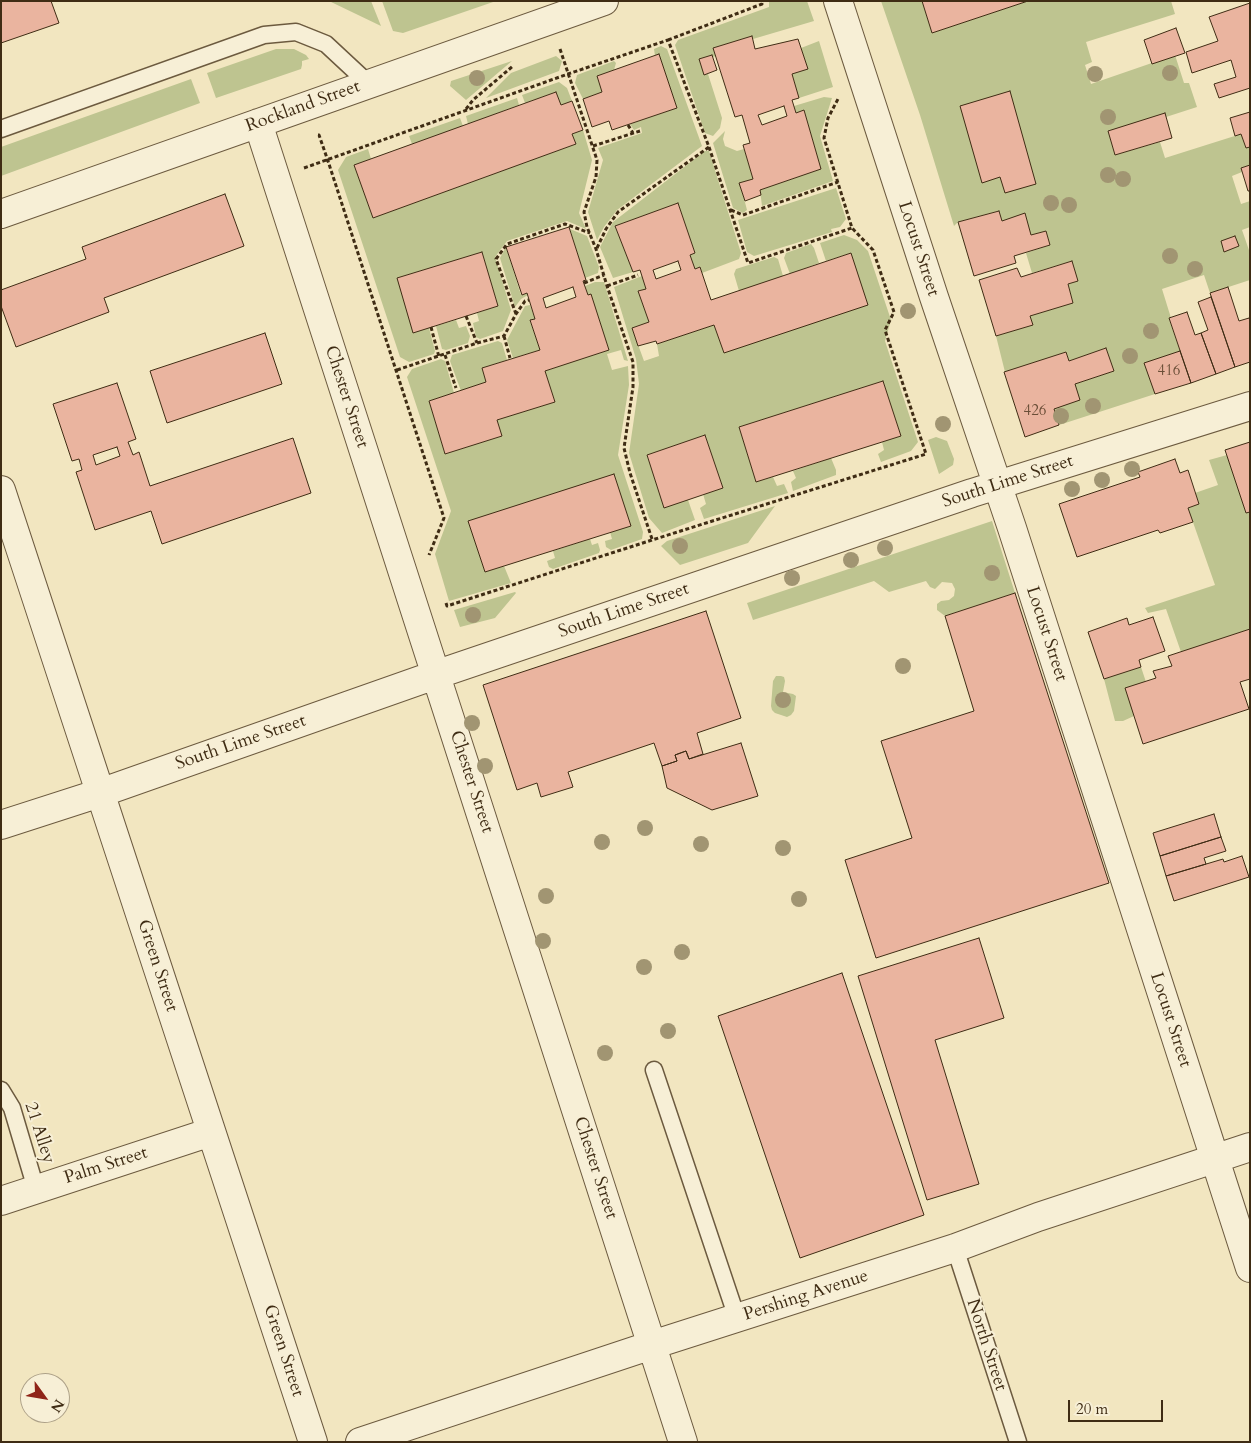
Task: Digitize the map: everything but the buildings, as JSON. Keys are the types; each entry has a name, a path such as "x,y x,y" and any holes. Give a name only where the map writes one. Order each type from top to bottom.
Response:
{"street":[{"name":"Locust Street","path":"838,1 934,297 998,484 1250,1268"},
{"name":"Rockland Street","path":"1,214 550,20 593,3"},
{"name":"Chester Street","path":"258,123 683,1442"},
{"name":"South Lime Street","path":"1,825 100,793 435,674 998,484 1250,406"},
{"name":"Green Street","path":"1,490 6,523 100,793 313,1442"},
{"name":"Palm Street","path":"1,1200 211,1132"},
{"name":"Pershing Avenue","path":"360,1442 652,1345 954,1248 1038,1217 1250,1147"}],"lane":[{"path":"1,128 264,35 296,32 326,44 369,84"},
{"path":"654,1070 737,1318"},
{"name":"21 Alley","path":"1,1090 12,1108 36,1189"},
{"name":"North Street","path":"954,1248 1018,1442"}],"path":[{"path":"300,161 303,169 465,110 668,40 762,4 761,1"},
{"path":"550,20 597,160 596,177 584,212 633,362 633,387 624,448 630,473 652,540"},
{"path":"668,40 709,147 748,263 852,228"},
{"path":"552,52 560,49"},
{"path":"465,110 473,100 513,66 521,63"},
{"path":"444,598 447,606 926,454 885,330 894,312 873,250 852,228 824,138 828,118 841,94"},
{"path":"628,125 633,133"},
{"path":"593,146 640,131"},
{"path":"312,138 320,135 444,518 429,555 432,563"},
{"path":"596,249 606,229 618,212 709,147"},
{"path":"731,210 743,215 838,182"},
{"path":"516,314 496,259 507,244 565,224 590,233"},
{"path":"584,283 604,275"},
{"path":"607,286 638,275"},
{"path":"510,358 504,336 524,301 529,300"},
{"path":"466,316 477,343"},
{"path":"431,327 439,356"},
{"path":"397,370 477,343 504,336"},
{"path":"445,355 456,388"}],"green space":[{"path":"329,1 371,1 381,26"},
{"path":"382,1 496,1 403,33 393,31"},
{"path":"769,1 807,1 814,21 753,39 752,36 713,48 716,56 713,57 712,55 699,59 704,74 708,74 722,118 720,128 713,136 705,133 675,45 678,40 769,7"},
{"path":"881,1 922,1 932,33 1028,1 1171,1 1175,14 1086,42 1092,62 1085,65 1091,84 1175,55 1184,83 1189,83 1197,107 1166,117 1108,131 1115,155 1160,142 1165,158 1241,134 1246,148 1250,147 1250,165 1241,168 1242,172 1232,176 1241,204 1250,201 1250,227 1242,230 1250,253 1250,280 1210,293 1204,275 1162,289 1171,318 1169,319 1180,351 1155,394 1059,425 1054,409 1075,384 1114,371 1106,348 1069,361 1066,352 1005,372 996,336 1033,325 1030,316 1073,303 1068,284 1077,281 1072,261 1032,273 1026,253 1050,245 1046,231 1031,235 1024,214 1002,221 998,211 958,222 954,226 920,115"},
{"path":"819,41 833,87 799,98 792,74 807,69 801,48"},
{"path":"661,46 667,49 702,146 617,210 597,240 588,212 603,160 598,148 642,133 641,127 634,130 630,124 677,108 659,55 655,56 654,49"},
{"path":"276,49 294,49 306,55 309,59 302,61 301,69 216,98 207,73"},
{"path":"556,56 562,61 559,71 486,98 511,73"},
{"path":"512,61 466,100 450,86 451,81"},
{"path":"614,61 616,63 614,70 597,76 602,92 583,99 575,83 577,75"},
{"path":"191,79 200,103 1,176 1,147"},
{"path":"559,82 567,88 572,101 561,105 556,92 525,103 522,95"},
{"path":"824,97 832,98 820,136 833,181 762,206 760,190 821,169 804,110 796,113 794,106"},
{"path":"517,98 519,105 468,124 466,116"},
{"path":"460,118 463,126 412,144 409,136"},
{"path":"583,130 592,160 579,213 586,229 567,221 507,241 495,257 511,310 503,331 480,339 476,337 473,323 479,321 477,313 498,306 482,252 397,278 429,328 435,351 434,354 409,362 400,357 338,170 346,157 368,149 371,159 354,165 373,218 576,144 572,134"},
{"path":"725,131 723,139 725,146 737,151 744,149 753,179 740,183 747,210 743,213 733,208 713,143"},
{"path":"705,151 709,151 741,253 739,259 702,273 700,267 695,269 690,255 695,253 678,203 615,226 633,272 613,278 600,247 613,222"},
{"path":"836,188 846,219 840,227 831,229 832,232 754,256 747,252 738,220"},
{"path":"570,229 587,236 599,267 598,273 585,278"},
{"path":"844,235 857,240 868,251 891,320 885,341 918,442 911,451 881,462 878,454 884,450 882,442 901,436 883,381 739,427 756,482 773,477 777,486 784,484 788,493 704,519 700,508 706,504 703,494 723,488 705,435 647,455 664,507 688,500 695,520 662,533 649,518 629,453 639,384 636,359 614,287 642,276 646,289 638,291 649,322 632,328 644,361 659,356 657,344 714,325 724,353 851,253 826,261 820,243"},
{"path":"811,244 819,263 790,274 784,258 786,253"},
{"path":"506,247 521,295 527,293 528,295 521,299 515,307 500,258"},
{"path":"774,257 778,259 783,276 739,291 734,274 736,269"},
{"path":"595,282 604,282 628,361 624,360 621,350 607,354 612,370 628,366 629,385 618,455 643,532 642,539 611,550 606,547 605,541 612,539 610,532 630,526 614,475 469,521 485,572 504,566 511,583 449,601 435,554 451,511 407,377 412,369 441,359 445,361 454,393 429,401 445,454 502,436 497,420 555,402 545,371 609,350 591,295 588,295 585,286"},
{"path":"530,305 535,319 530,321 540,350 513,358 507,340 525,306"},
{"path":"456,320 459,328 466,326 470,336 468,343 446,350 442,349 436,326"},
{"path":"498,341 502,343 507,360 482,368 486,382 461,391 450,361 452,355"},
{"path":"936,437 947,441 954,459 953,465 939,474 928,440"},
{"path":"1227,455 1250,512 1250,629 1181,652 1166,609 1148,613 1145,608 1215,585 1188,508 1199,504 1195,493 1218,485 1209,460"},
{"path":"831,458 836,475 793,491 791,482 796,478 793,471"},
{"path":"775,506 748,543 680,565 661,546 667,541"},
{"path":"992,521 1015,593 945,616 937,610 937,604 954,596 955,589 952,583 942,582 935,589 930,587 926,581 889,592 874,581 753,620 747,603"},
{"path":"590,539 592,545 598,543 599,553 553,569 549,567 547,561 555,558 553,551"},
{"path":"515,592 495,618 460,627 454,610"},
{"path":"1141,667 1146,682 1134,716 1123,721 1115,721 1104,679"},
{"path":"776,676 784,677 783,692 796,696 794,711 787,717 772,710 773,681"}]}
